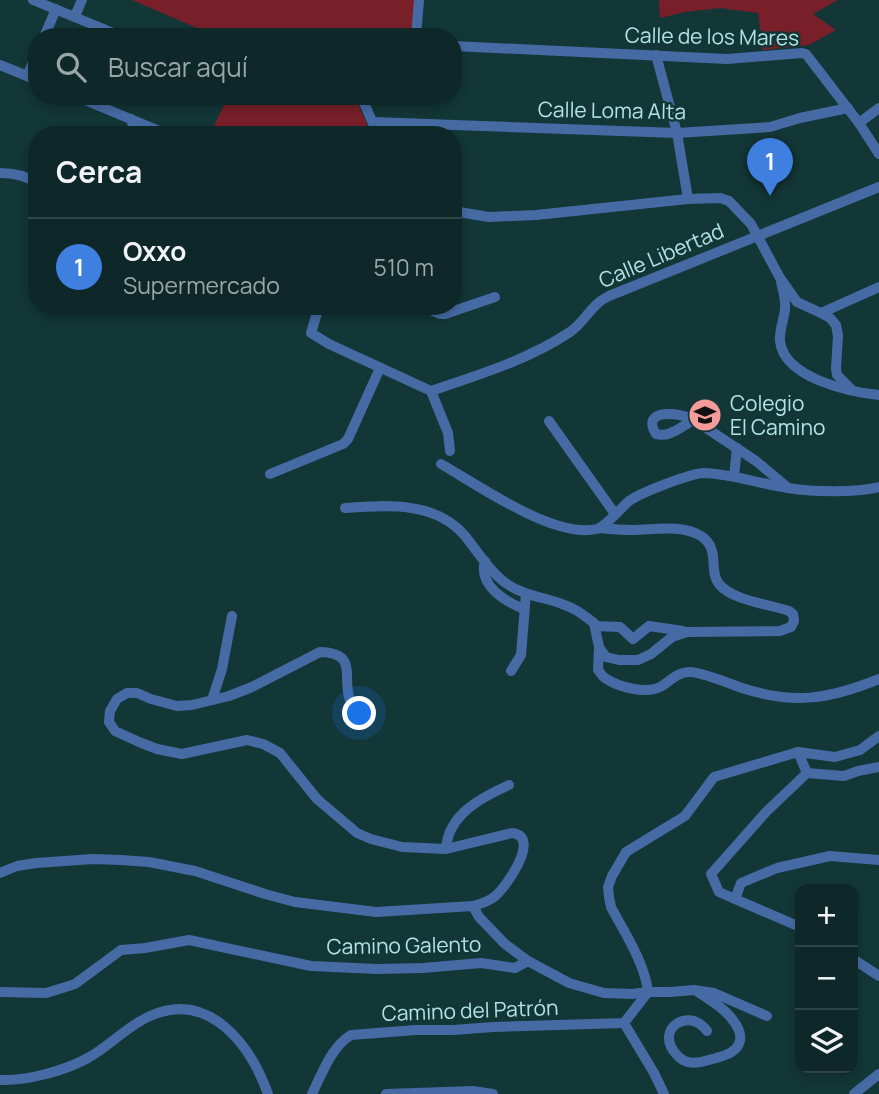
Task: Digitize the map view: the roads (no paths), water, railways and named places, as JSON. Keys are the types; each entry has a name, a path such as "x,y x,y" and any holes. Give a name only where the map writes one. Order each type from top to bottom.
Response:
{"street":[{"path":"33,0 102,28"},
{"path":"75,16 82,0"},
{"path":"417,28 419,0"},
{"path":"48,28 56,9"},
{"name":"Calle de los Mares","path":"462,46 727,59 806,54 859,123 879,154"},
{"path":"656,55 677,133 688,199"},
{"path":"0,65 28,76"},
{"path":"97,105 148,126"},
{"path":"365,105 375,126"},
{"name":"Calle Loma Alta","path":"373,122 677,133 769,127 848,108"},
{"path":"859,123 879,108"},
{"path":"131,119 133,126"},
{"path":"0,173 16,173 28,177"},
{"name":"Calle Libertad","path":"430,391 504,365 561,337 572,331 594,305 609,296 879,187"},
{"path":"462,212 489,217 513,216 688,199 720,198 729,201 759,235 780,278 797,302 830,318 836,325 837,375 851,389"},
{"path":"780,278 785,305 780,341 783,353 796,368 810,376 832,385 879,395"},
{"path":"821,313 879,287"},
{"path":"462,308 495,297"},
{"path":"316,315 311,333 430,391 447,433 450,451"},
{"path":"270,474 342,444 348,439 380,368"},
{"path":"694,420 757,461 788,488"},
{"path":"549,421 615,514"},
{"path":"734,476 737,448"},
{"path":"441,464 537,519 574,529 674,529 699,535 708,542 720,586 737,596 789,611 793,614 794,621 791,627 780,631 687,632 649,626 633,639 620,627 595,626"},
{"path":"600,528 632,499 700,473 734,476 788,488 855,491 879,487"},
{"path":"345,508 383,506 428,511 452,522 502,580 526,594 569,606 594,623 599,647 598,670 605,678 631,689 659,688 675,676 691,672 758,693 780,698 805,699 832,695 879,679"},
{"path":"485,561 483,569 486,580 502,599 524,609"},
{"path":"511,671 520,655 526,594"},
{"path":"212,700 222,670 232,616"},
{"path":"599,647 606,657 638,660 651,654 672,637 687,632"},
{"path":"2,869 83,859 149,862 195,871 295,902 376,912 473,906 496,896 522,854 522,836 519,833 512,832 446,849 402,847 357,833 317,799 280,753 263,744 247,740 182,754 139,742 115,731 109,722 110,711 117,699 127,693 137,693 177,706 192,705 252,687 320,652 330,652 345,662 349,698 354,710 365,720"},
{"path":"664,1094 624,1023 648,992 640,962 609,897 608,887 612,876 626,852 685,816 714,777 799,752 835,757 860,750 879,736"},
{"path":"799,752 807,773"},
{"path":"795,925 719,892 711,874 766,812 807,773 844,776 879,767"},
{"path":"446,849 447,836 453,823 486,796 509,785"},
{"path":"735,899 741,883 777,867 830,856 879,860"},
{"path":"473,906 505,944 528,961 569,983 593,991 620,994 694,990 714,993 767,1016"},
{"name":"Camino Galento","path":"0,992 46,993 75,984 121,950 189,940 311,966 423,968 481,962 515,968 528,961"},
{"path":"858,962 879,976"},
{"path":"694,990 732,1018 740,1037 739,1046 732,1053 701,1063 681,1060 674,1053 669,1034 671,1027 678,1022 697,1021 707,1031"},
{"path":"0,1080 26,1079 78,1063 134,1024 152,1015 179,1009 204,1014 228,1029 247,1050 268,1094"},
{"name":"Camino del Patrón","path":"312,1094 334,1051 351,1035 416,1030 624,1023"},
{"path":"854,1094 879,1074"},
{"path":"386,1094 473,1091 493,1094"}],"place":[{"name":"Oxxo","path":"770,196"},
{"name":"Colegio El Camino","path":"705,415"}]}
